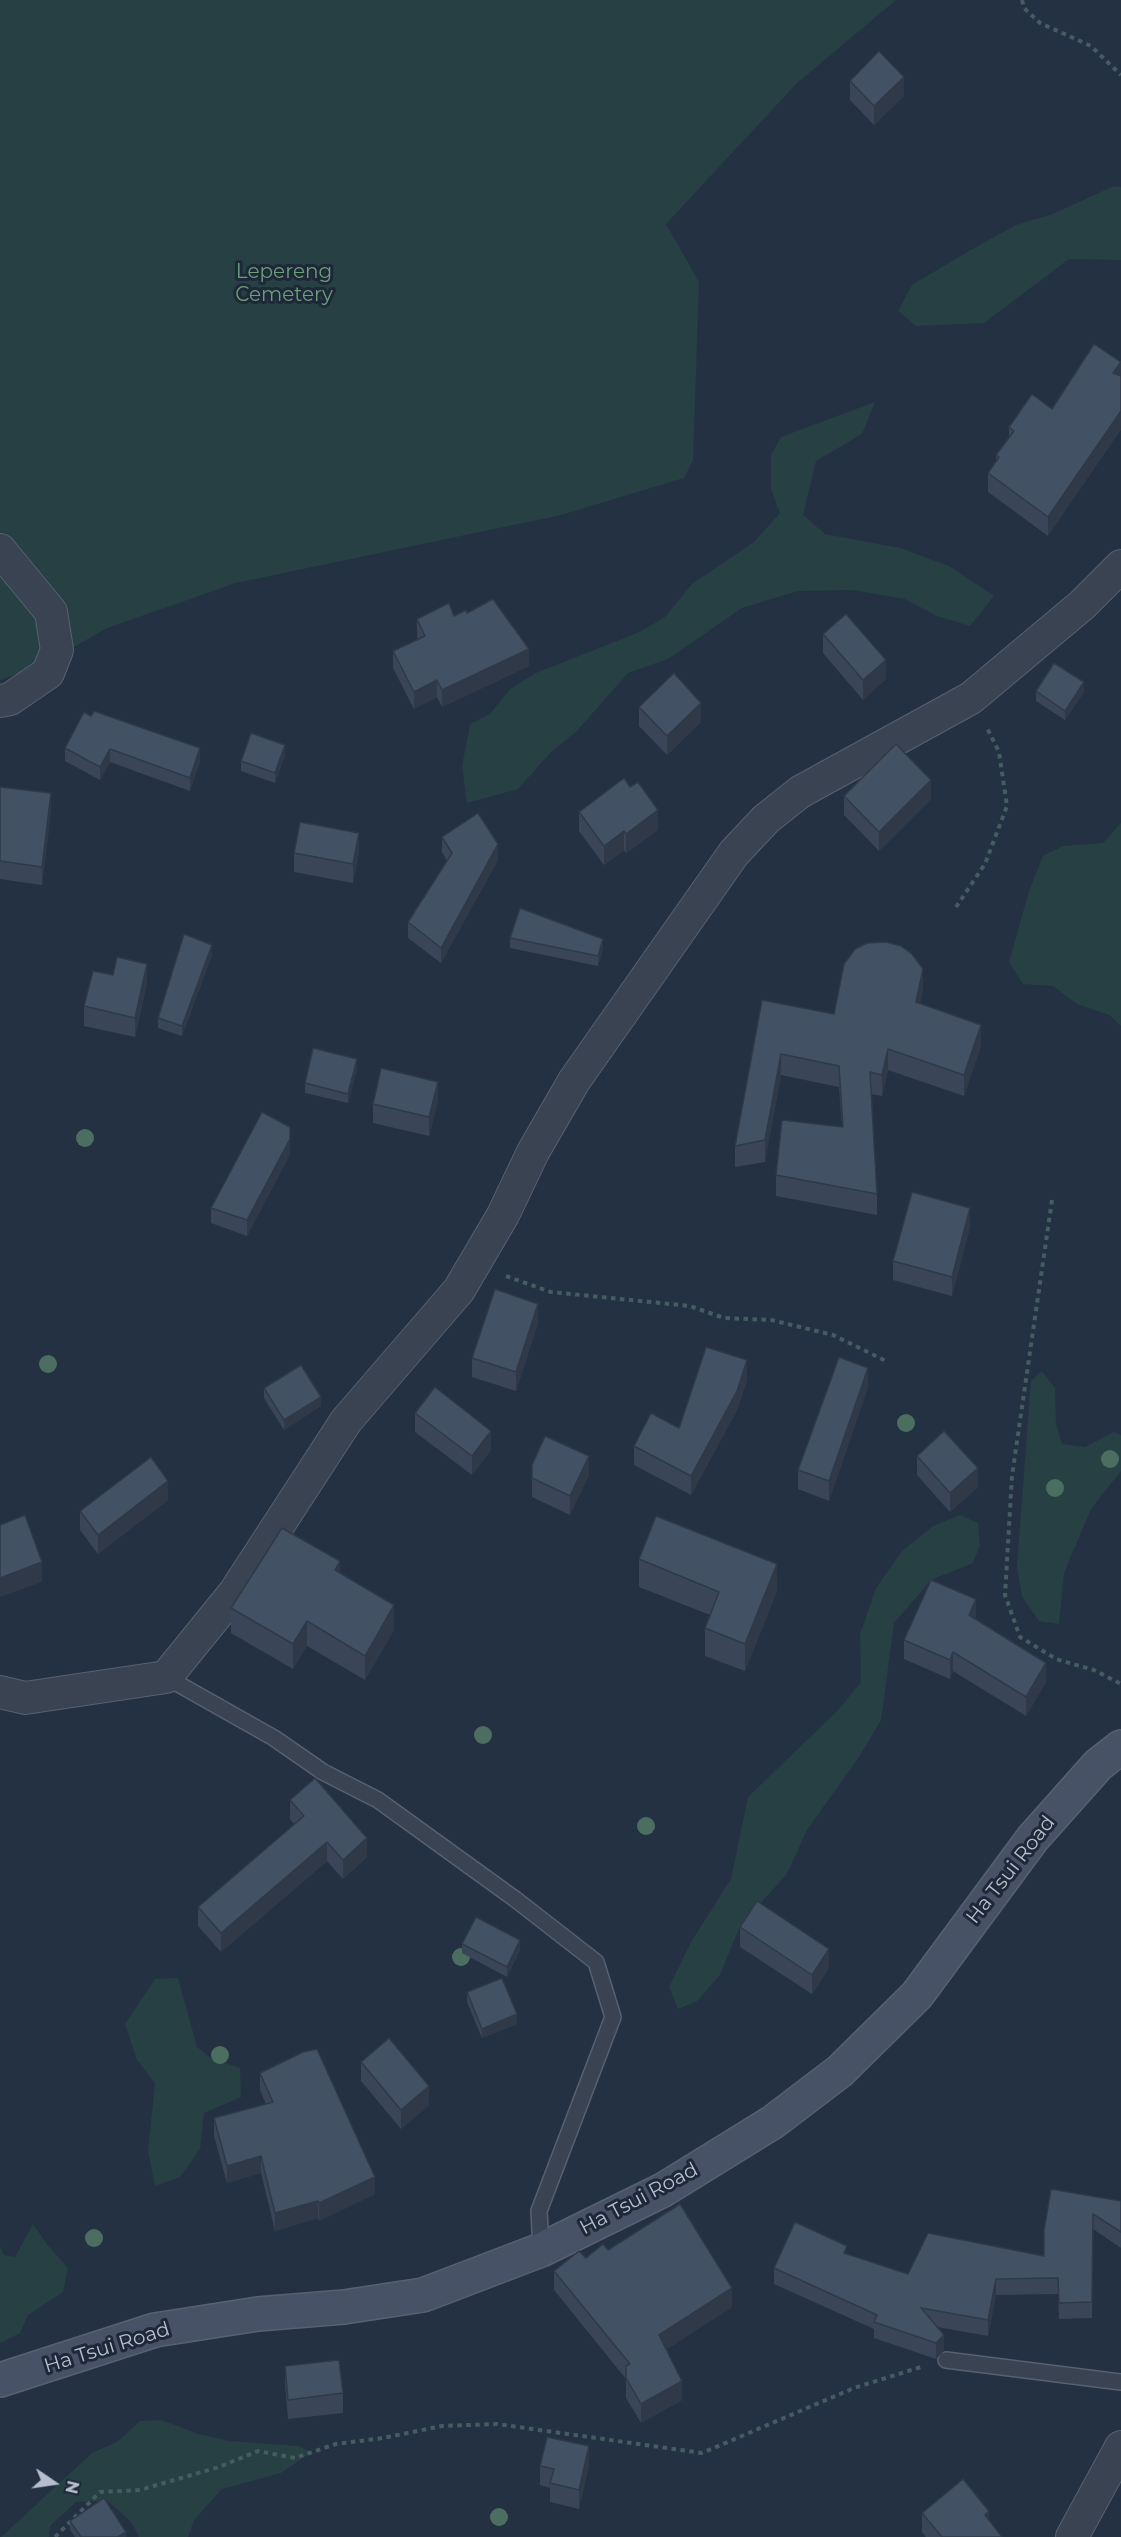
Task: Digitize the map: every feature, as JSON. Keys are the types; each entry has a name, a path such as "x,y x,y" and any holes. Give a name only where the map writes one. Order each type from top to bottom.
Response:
{"street":[{"path":"0,550 51,612 57,650 48,672 10,699 0,701"},
{"path":"0,1692 25,1698 166,1677 235,1592 346,1421 459,1290 574,1081 734,854 766,819 800,792 971,698 1082,605 1121,566"},
{"name":"Ha Tsui Road","path":"0,2380 155,2330 258,2314 344,2307 423,2295 541,2250 663,2190 773,2122 840,2071 917,1995 1033,1838 1098,1765 1121,1747"},
{"path":"1072,2537 1121,2447"}],"lane":[{"path":"166,1677 274,1738 322,1772 378,1800 515,1899 596,1962 613,2017 539,2211 541,2250"},
{"path":"946,2360 1121,2382"}],"path":[{"path":"1022,0 1024,8 1040,23 1091,45 1121,75"},
{"path":"956,907 986,864 1007,806 999,752 971,698"},
{"path":"1052,1200 1012,1476 1005,1595 1020,1637 1056,1659 1094,1670 1121,1684"},
{"path":"477,1259 511,1280 551,1292 690,1306 724,1318 771,1320 832,1335 888,1362"},
{"path":"56,2537 100,2492 140,2490 219,2467 258,2451 295,2458 336,2444 383,2438 442,2426 497,2424 702,2453 854,2388 946,2360"}],"green space":[{"name":"Lepereng Cemetery","path":"0,0 896,0 797,83 666,224 699,282 693,460 684,478 561,515 236,583 107,628 39,667 0,680"},
{"path":"1114,186 1121,187 1121,260 1069,259 984,323 916,326 898,311 912,285 969,251 1016,225 1053,214"},
{"path":"875,402 862,434 816,461 803,515 825,534 900,548 949,566 994,596 970,626 937,616 905,599 852,590 798,591 742,608 668,659 628,673 576,732 552,751 518,789 467,803 462,766 470,724 490,714 510,689 536,673 637,633 664,618 692,584 754,542 780,513 771,489 771,455 781,437"},
{"path":"1121,823 1121,1026 1110,1015 1077,1004 1053,986 1023,984 1009,962 1029,891 1043,856 1063,846 1103,843"},
{"path":"1042,1371 1055,1388 1056,1424 1062,1444 1085,1447 1114,1432 1121,1435 1121,1471 1091,1509 1064,1573 1059,1624 1039,1621 1022,1597 1017,1565 1031,1381"},
{"path":"960,1515 978,1523 980,1545 973,1563 931,1580 894,1623 881,1720 859,1757 807,1830 787,1874 740,1926 720,1975 697,2001 678,2009 669,1987 691,1942 731,1879 748,1797 837,1711 861,1682 860,1634 876,1588 902,1551 933,1526"},
{"path":"178,1978 197,2047 211,2058 240,2068 241,2097 204,2113 200,2149 180,2177 155,2186 148,2151 155,2083 137,2060 125,2024 155,1979"},
{"path":"33,2224 68,2268 63,2292 28,2315 20,2333 0,2343 0,2246 4,2255 15,2257"},
{"path":"161,2420 199,2434 229,2441 298,2446 312,2452 281,2473 222,2489 194,2520 188,2537 139,2537 131,2522 108,2501 76,2502 50,2526 49,2537 1,2537 92,2453 117,2442 140,2421"}],"building":[{"path":"879,51 904,77 874,106 850,81"},
{"path":"1094,344 1121,362 1113,373 1121,376 1121,411 1048,517 988,473 999,457 996,455 1014,431 1009,427 1032,394 1052,409"},
{"path":"493,599 529,649 442,690 437,680 414,692 393,651 425,636 417,619 449,603 454,616 466,610 467,613"},
{"path":"846,614 886,660 863,680 823,634"},
{"path":"1054,663 1084,682 1065,711 1036,691"},
{"path":"674,673 701,703 667,736 639,707"},
{"path":"94,711 200,748 190,778 110,749 100,767 65,748 84,712 91,716"},
{"path":"251,733 285,745 275,773 241,761"},
{"path":"896,744 931,780 879,832 844,796"},
{"path":"624,778 630,787 638,782 658,810 626,834 624,831 604,846 579,812"},
{"path":"0,787 51,793 42,867 0,861"},
{"path":"478,813 498,844 441,948 408,922 452,853 442,837"},
{"path":"300,822 359,833 353,864 294,853"},
{"path":"520,908 603,939 598,956 510,938"},
{"path":"184,934 212,945 182,1026 158,1018"},
{"path":"886,942 901,946 912,954 923,969 916,1002 981,1025 964,1075 888,1049 882,1075 870,1072 877,1194 776,1175 782,1120 843,1127 839,1066 781,1054 765,1140 735,1146 762,1000 834,1014 844,964 855,949 867,943"},
{"path":"117,957 147,964 135,1018 84,1006 93,971 113,975"},
{"path":"313,1048 357,1059 348,1094 305,1083"},
{"path":"381,1068 438,1082 429,1117 373,1104"},
{"path":"262,1112 290,1127 290,1139 247,1220 211,1208"},
{"path":"912,1192 970,1208 952,1277 893,1261"},
{"path":"495,1289 538,1304 516,1372 472,1358"},
{"path":"706,1347 747,1360 737,1391 691,1476 634,1446 651,1413 679,1428"},
{"path":"839,1357 868,1368 829,1481 798,1470"},
{"path":"301,1365 321,1397 284,1420 264,1388"},
{"path":"435,1387 491,1431 472,1456 415,1413"},
{"path":"944,1431 978,1468 950,1493 917,1456"},
{"path":"545,1436 589,1456 570,1496 532,1478 532,1465"},
{"path":"151,1457 168,1481 98,1535 80,1511"},
{"path":"25,1515 42,1562 0,1578 0,1525"},
{"path":"656,1516 777,1564 745,1644 705,1628 719,1592 639,1559"},
{"path":"282,1528 340,1561 335,1570 394,1605 365,1656 307,1621 293,1644 231,1608"},
{"path":"931,1580 976,1599 969,1615 1046,1663 1026,1697 953,1652 950,1660 904,1640"},
{"path":"315,1778 367,1838 343,1860 327,1842 221,1933 198,1907 304,1816 290,1800"},
{"path":"757,1901 829,1949 812,1975 740,1927"},
{"path":"476,1917 520,1940 507,1967 462,1944"},
{"path":"502,1978 517,2014 482,2029 467,1992"},
{"path":"389,2038 429,2086 401,2110 361,2062"},
{"path":"317,2049 375,2177 319,2203 318,2201 275,2213 261,2156 227,2166 214,2118 273,2102 260,2073 303,2052"},
{"path":"1051,2189 1121,2201 1121,2232 1093,2214 1092,2302 1059,2303 1058,2278 996,2279 988,2320 921,2308 944,2335 936,2343 874,2322 877,2315 774,2268 795,2222 847,2246 844,2253 908,2274 928,2233 1044,2256 1044,2230"},
{"path":"680,2204 732,2288 659,2335 682,2381 641,2404 626,2378 626,2366 630,2364 554,2271 579,2251 586,2258 603,2244 608,2250"},
{"path":"339,2360 343,2393 288,2400 285,2366"},
{"path":"547,2437 589,2446 579,2490 550,2483 554,2469 540,2466"},
{"path":"963,2479 989,2511 985,2515 1002,2537 942,2537 922,2513"},
{"path":"104,2498 126,2532 118,2537 81,2537 70,2521"}]}
